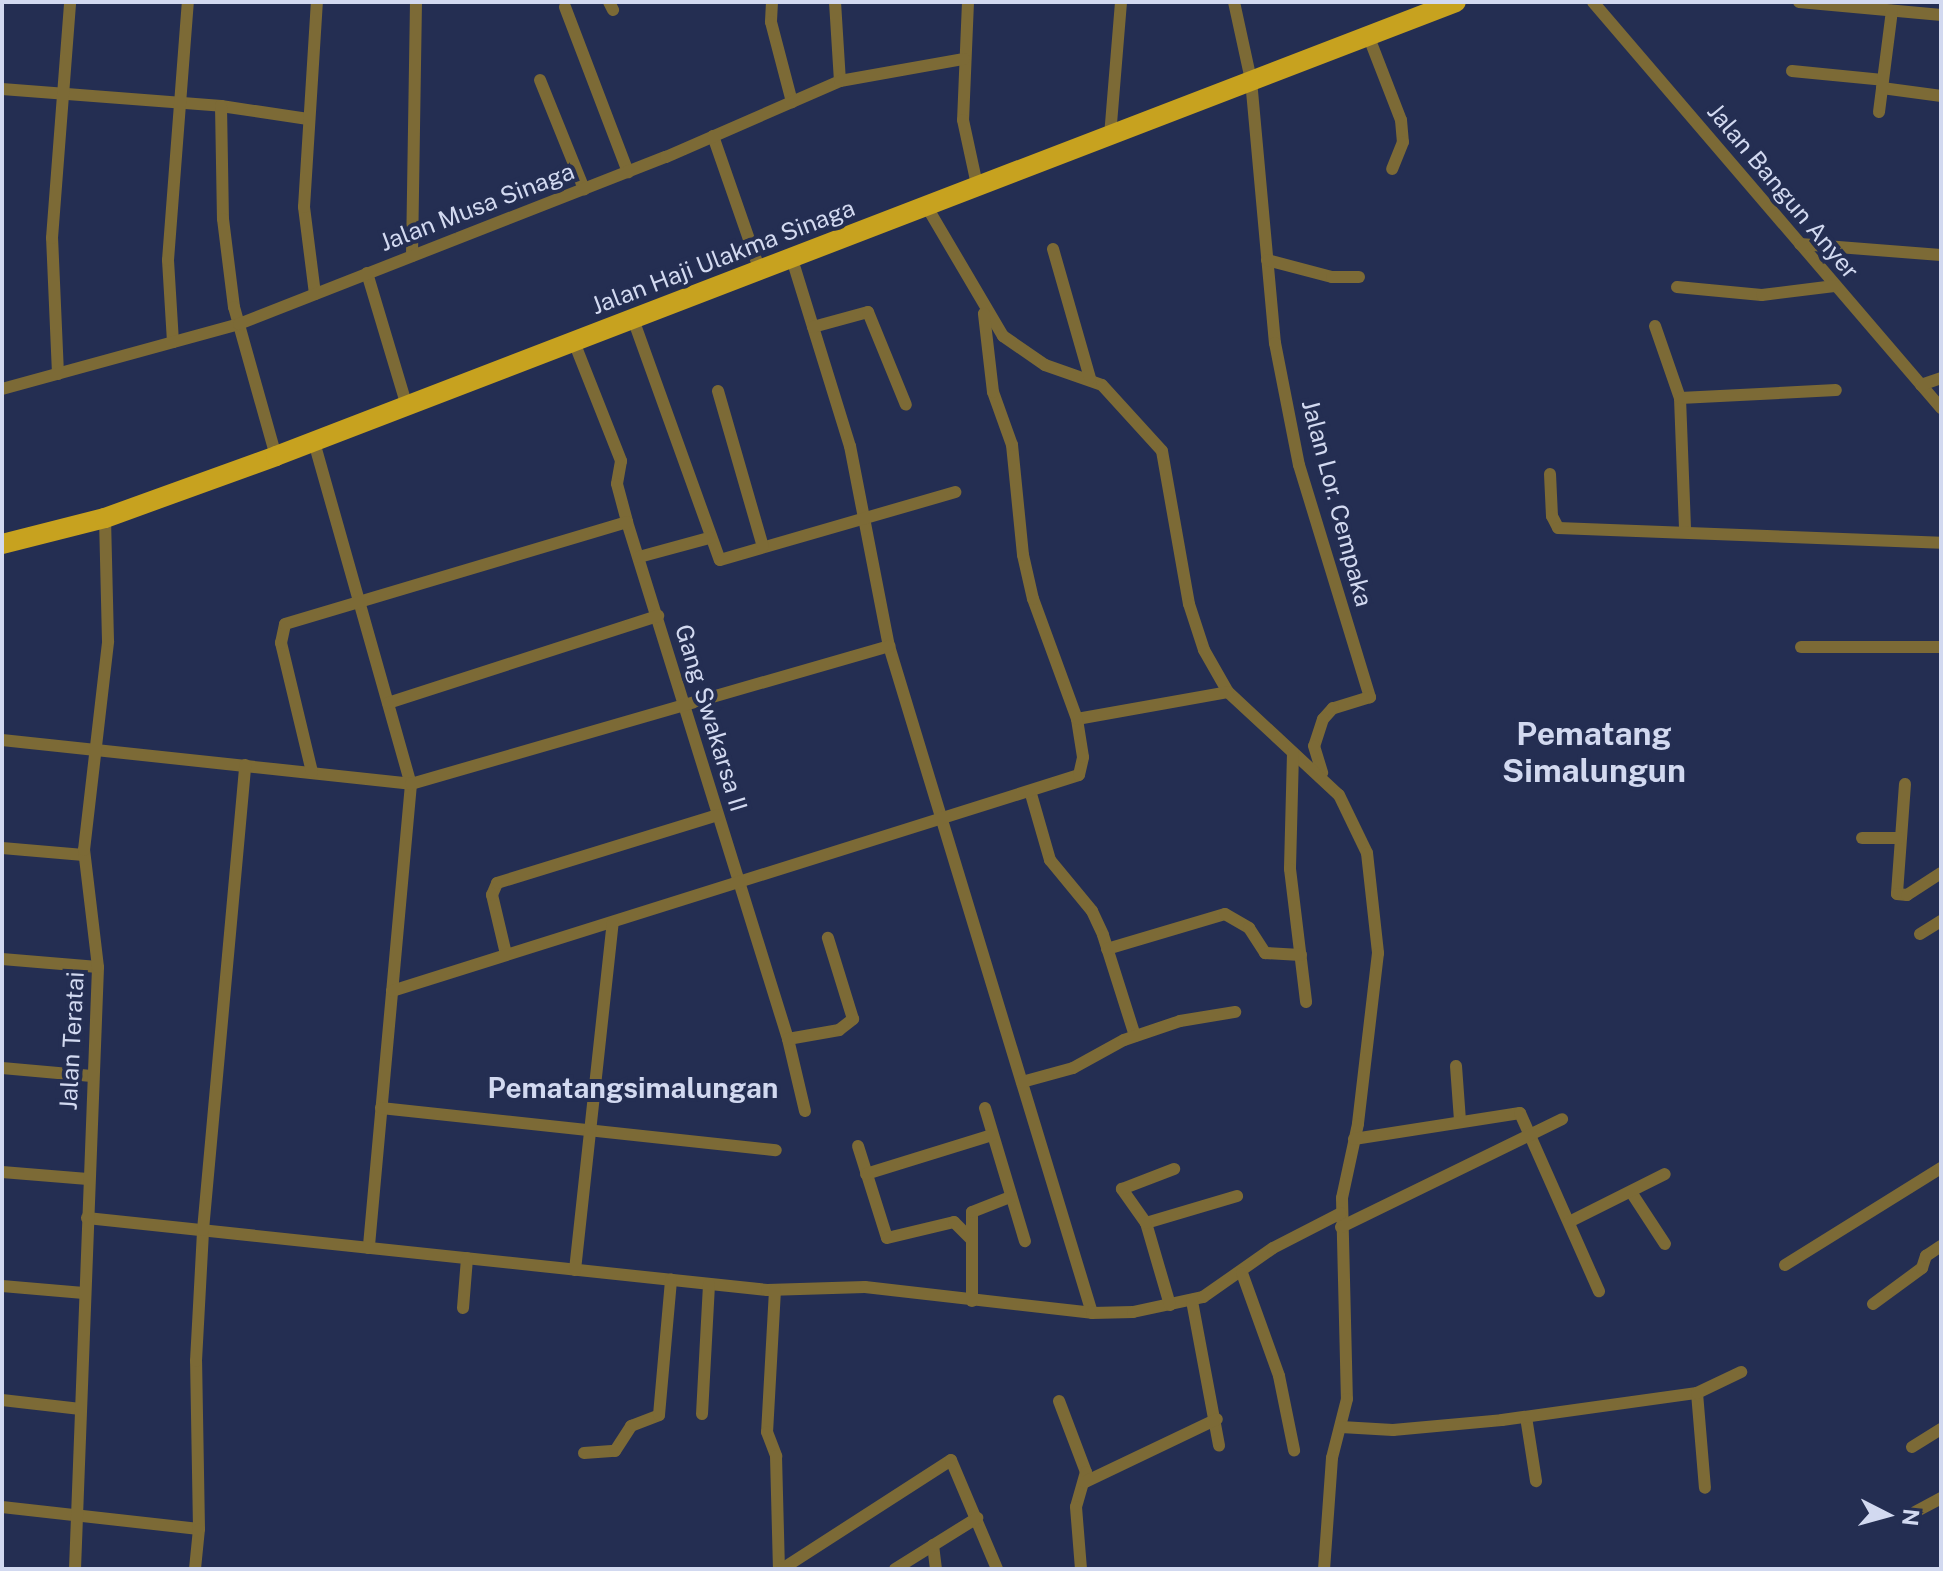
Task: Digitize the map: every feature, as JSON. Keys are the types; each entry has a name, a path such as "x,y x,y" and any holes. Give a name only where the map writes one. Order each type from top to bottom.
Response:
{"main road":[{"name":"Jalan Haji Ulakma Sinaga","path":"2,544 105,518 314,442 1456,2"}],"street":[{"path":"58,374 51,270 70,2"},
{"path":"173,342 168,260 188,2"},
{"path":"315,294 305,232 308,119 315,93 317,2"},
{"path":"412,256 416,2"},
{"path":"772,2 771,22 792,102"},
{"path":"835,2 840,81"},
{"path":"968,2 963,120 977,185"},
{"path":"1110,136 1121,2"},
{"name":"Jalan Lor. Cempaka","path":"1234,2 1251,80 1275,343 1299,465 1370,697 1333,708 1323,719 1314,746 1325,777"},
{"name":"Jalan Bangun Anyer","path":"1593,2 1941,408"},
{"path":"1799,2 1941,15"},
{"path":"565,7 628,172"},
{"path":"1879,112 1892,11"},
{"path":"1368,35 1401,120 1403,142 1392,169"},
{"name":"Jalan Musa Sinaga","path":"2,389 239,324 628,172 840,81 964,59"},
{"path":"1792,71 1941,96"},
{"path":"540,80 584,189"},
{"path":"2,89 221,106 308,119"},
{"path":"221,106 223,219 239,324 276,456"},
{"path":"713,136 760,271"},
{"path":"927,207 983,307 1020,351 1090,378 1113,394 1162,451 1189,604 1204,650 1228,692 1293,753 1325,777 1353,820 1367,853 1378,917 1378,953 1354,1139 1341,1213 1349,1356 1341,1427 1332,1458 1324,1569"},
{"path":"1800,244 1941,255"},
{"path":"1053,249 1090,378"},
{"path":"792,259 850,446 889,646 1092,1313"},
{"path":"1267,260 1332,277 1359,277"},
{"path":"367,273 407,406"},
{"path":"1677,287 1762,295 1834,286"},
{"path":"392,991 1031,794 1083,769 1077,719 1033,599 1012,445 993,392 983,307"},
{"path":"813,327 868,312 906,405"},
{"path":"633,319 709,538 720,560 955,492"},
{"path":"1655,326 1680,398 1685,530"},
{"name":"Gang Swakarsa II","path":"574,342 621,461 617,484 627,522 788,1039 805,1111"},
{"path":"1921,385 1941,378"},
{"path":"1680,398 1836,390"},
{"path":"718,391 763,547"},
{"path":"314,442 411,784 369,1248"},
{"path":"1550,474 1555,526 1941,543"},
{"name":"Jalan Teratai","path":"75,1569 98,967 84,855 108,629 105,518"},
{"path":"312,772 282,627 359,601 627,522"},
{"path":"639,557 709,538"},
{"path":"388,703 658,616"},
{"path":"2,740 411,784 685,708 889,646"},
{"path":"1801,647 1941,647"},
{"path":"1077,719 1228,692"},
{"path":"1293,753 1290,869 1306,1002"},
{"path":"195,1569 199,1529 196,1361 203,1230 245,765"},
{"path":"1905,784 1897,894 1907,895 1941,873"},
{"path":"1031,794 1050,860 1092,911 1135,1036"},
{"path":"506,954 492,895 497,883 718,815"},
{"path":"1862,838 1899,838"},
{"path":"2,848 84,855"},
{"path":"1107,949 1225,914 1249,928 1265,953 1301,955"},
{"path":"1920,934 1941,921"},
{"path":"575,1270 613,923"},
{"path":"788,1039 839,1030 853,1019 828,938"},
{"path":"2,959 98,967"},
{"path":"1022,1082 1073,1068 1135,1036 1180,1021 1235,1012"},
{"path":"1456,1066 1460,1120"},
{"path":"2,1068 92,1076"},
{"path":"381,1108 776,1150"},
{"path":"985,1108 1025,1241"},
{"path":"1354,1139 1520,1113 1599,1291"},
{"path":"1341,1227 1562,1119"},
{"path":"866,1174 992,1135"},
{"path":"858,1146 887,1238 954,1222 970,1238"},
{"path":"1785,1265 1941,1168"},
{"path":"1170,1305 1146,1223 1122,1189 1174,1169"},
{"path":"2,1172 88,1179"},
{"path":"1569,1222 1665,1174"},
{"path":"1631,1192 1665,1244"},
{"path":"1146,1223 1237,1196"},
{"path":"972,1301 972,1212 1010,1197"},
{"path":"87,1218 709,1284 775,1290 865,1287 1092,1313 1192,1301 1242,1273 1273,1248 1341,1213"},
{"path":"1873,1304 1922,1268 1926,1256 1941,1246"},
{"path":"463,1308 467,1258"},
{"path":"1242,1273 1279,1376 1294,1450"},
{"path":"584,1453 615,1451 631,1426 659,1415 671,1280"},
{"path":"702,1414 709,1284"},
{"path":"2,1286 84,1293"},
{"path":"775,1290 767,1432 776,1456 780,1569"},
{"path":"1192,1301 1217,1419 1219,1445"},
{"path":"1341,1427 1420,1429 1526,1417 1697,1393 1741,1372"},
{"path":"1697,1393 1705,1488"},
{"path":"2,1400 80,1409"},
{"path":"1059,1401 1084,1463 1085,1482 1076,1507 1081,1569"},
{"path":"1526,1417 1536,1481"},
{"path":"1085,1482 1217,1419"},
{"path":"1912,1447 1941,1429"},
{"path":"780,1569 951,1460 997,1569"},
{"path":"1915,1512 1941,1498"},
{"path":"2,1507 199,1529"},
{"path":"895,1569 977,1518"},
{"path":"933,1545 936,1569"}],"district":[{"name":"Pematang Simalungun","path":"1594,754"},
{"name":"Pematangsimalungan","path":"633,1088"}]}
